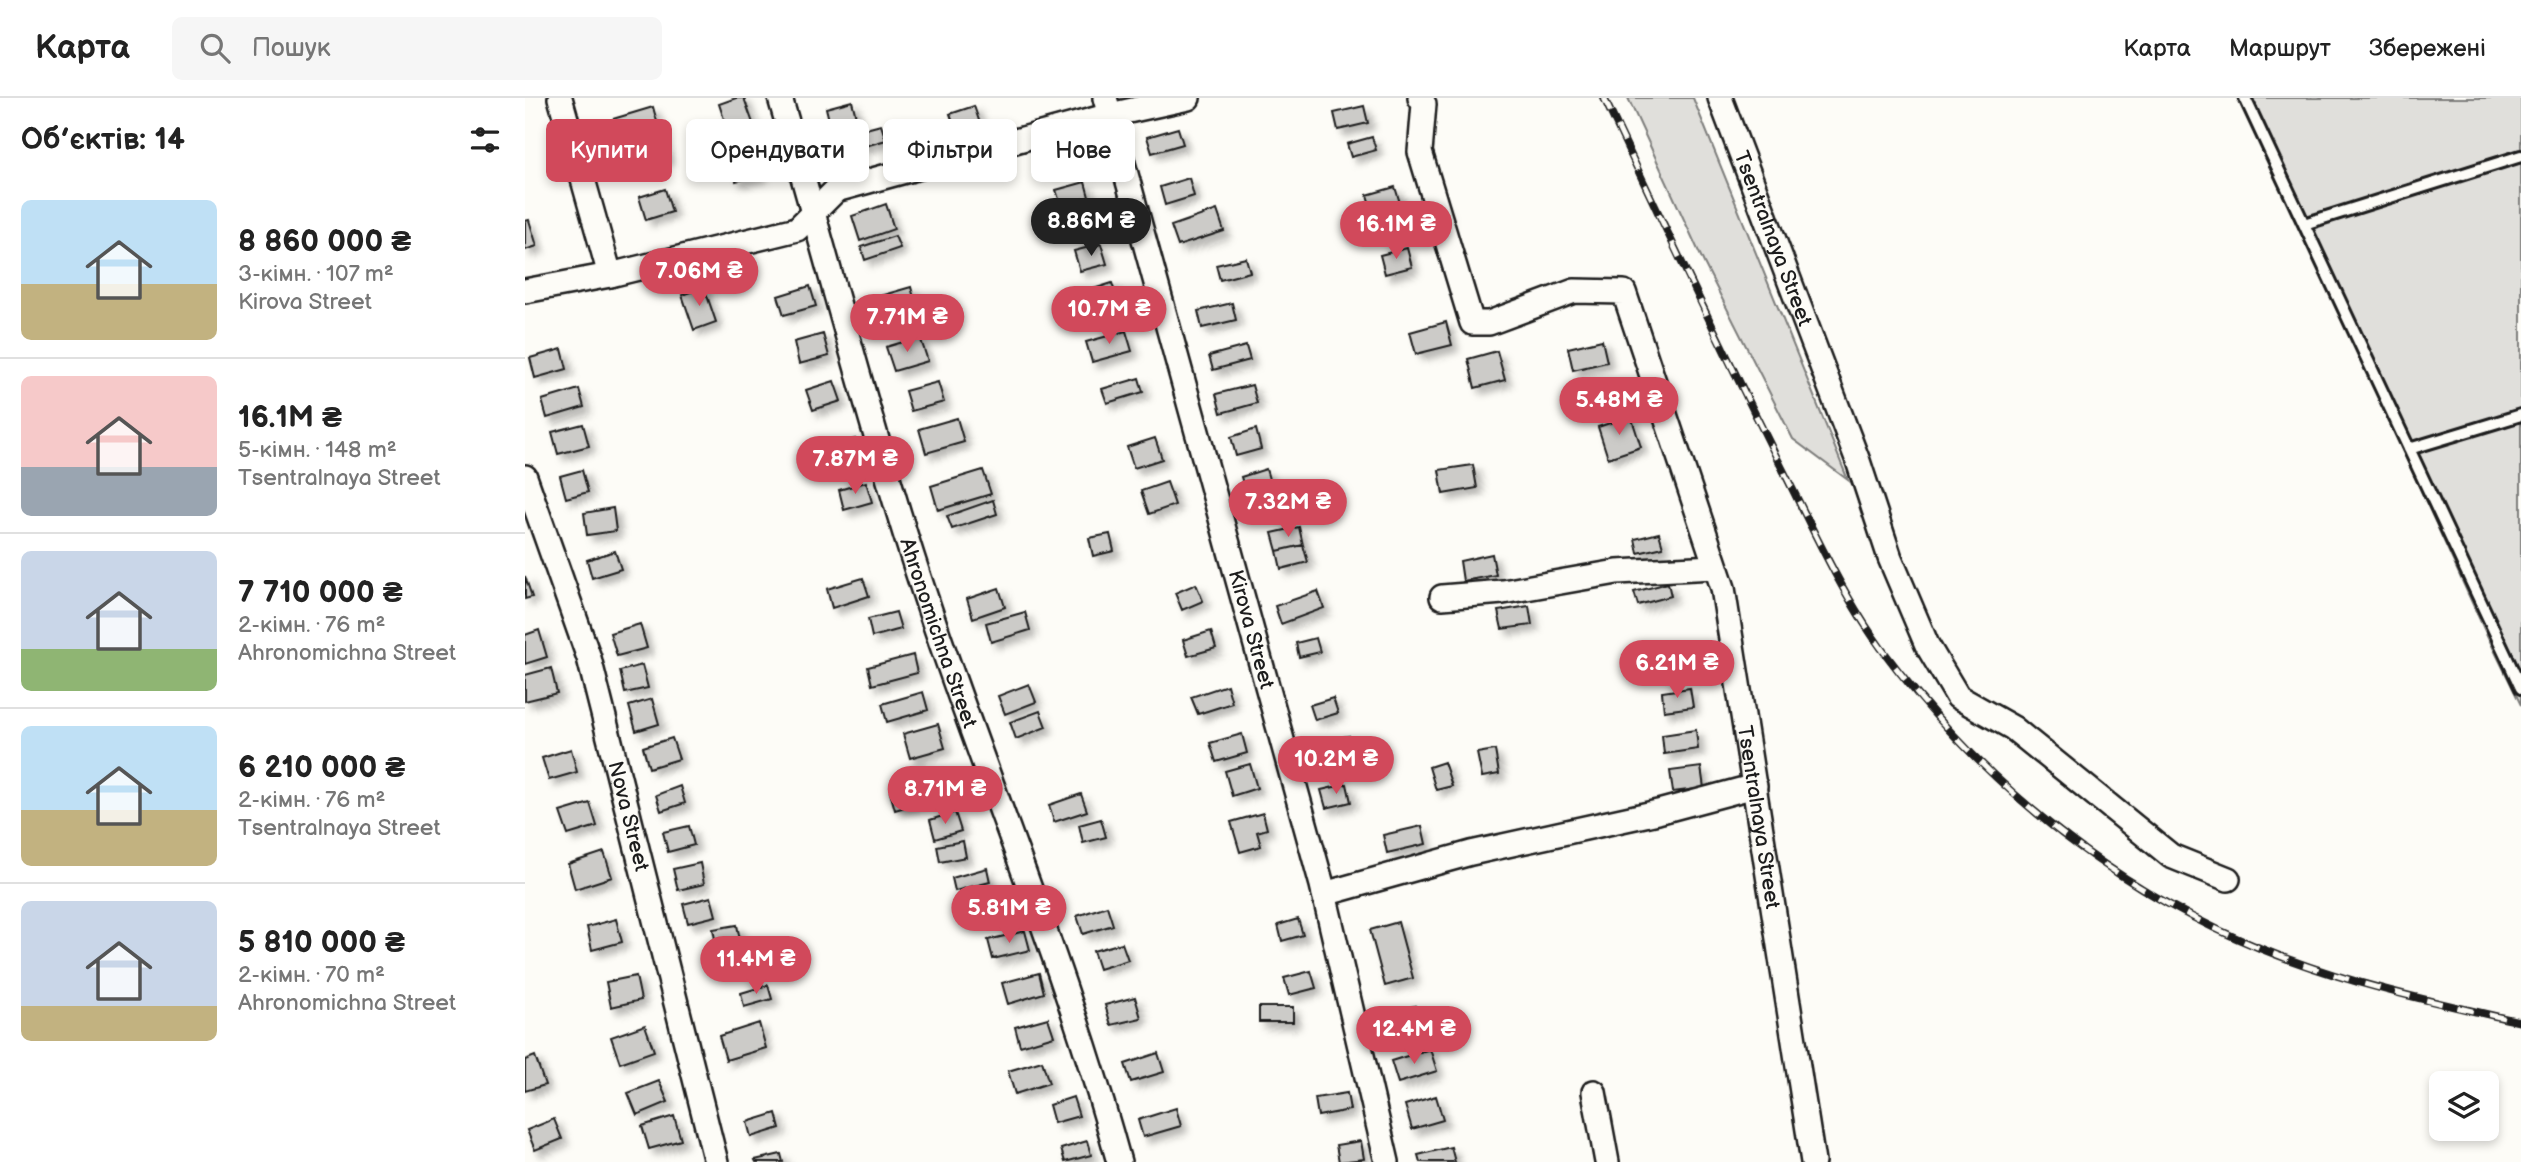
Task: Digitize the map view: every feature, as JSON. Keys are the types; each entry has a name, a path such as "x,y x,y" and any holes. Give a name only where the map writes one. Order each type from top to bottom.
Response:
{"street":[{"path":"560,98 610,275"},
{"name":"Ahronomichna Street","path":"780,98 899,514 998,803 1043,922 1119,1162"},
{"path":"525,291 610,275 797,229 815,214 836,190 1107,107 1188,98"},
{"name":"Tsentralnaya Street","path":"1420,98 1425,104 1420,152 1472,323 1489,323 1574,291 1624,292 1723,588 1813,1162"},
{"name":"Tsentralnaya Street","path":"1720,98 1859,461 1890,558 1927,645 1958,697 2013,728 2171,856 2228,879"},
{"name":"Kirova Street","path":"1107,107 1324,894 1387,1162"},
{"name":"Nova Street","path":"525,477 589,657 716,1162"},
{"path":"1443,597 1503,592 1617,572 1714,567"},
{"path":"1324,894 1471,853 1658,812 1755,786"},
{"path":"1594,1092 1607,1162"}],"lane":[{"path":"2245,98 2520,682"},
{"path":"2304,224 2521,156"},
{"path":"2409,449 2521,415"}],"shaded area":[{"path":"1628,98 1693,98 1848,480 1793,439 1704,263"},
{"path":"2242,98 2521,98 2521,705 2484,629"}],"building":[{"path":"744,98 752,119 724,119 719,104"},
{"path":"852,101 856,119 829,119 826,108"},
{"path":"974,106 978,119 952,119 950,114"},
{"path":"1364,106 1368,123 1338,130 1334,113"},
{"path":"653,107 656,119 613,119"},
{"path":"881,125 883,141 869,145 869,128"},
{"path":"1178,128 1183,144 1152,153 1147,137"},
{"path":"1372,137 1376,150 1351,157 1347,144"},
{"path":"1189,178 1194,196 1165,205 1160,187"},
{"path":"1085,182 1089,197 1061,205 1056,190"},
{"path":"1395,187 1400,203 1372,211 1367,195"},
{"path":"665,189 672,212 646,220 639,197"},
{"path":"886,204 894,229 860,241 852,216"},
{"path":"1217,210 1224,231 1178,246 1171,226"},
{"path":"529,220 537,246 525,250 525,221"},
{"path":"895,236 900,248 865,260 861,247"},
{"path":"1101,244 1107,264 1080,271 1074,251"},
{"path":"1407,248 1412,267 1385,274 1380,255"},
{"path":"1246,258 1250,272 1220,280 1216,265"},
{"path":"1112,283 1119,305 1085,316 1078,294"},
{"path":"810,286 816,306 784,315 778,296"},
{"path":"704,287 716,322 694,330 682,295"},
{"path":"911,287 918,312 880,323 873,298"},
{"path":"1232,303 1236,320 1202,328 1198,311"},
{"path":"1446,322 1452,345 1416,354 1410,332"},
{"path":"1126,331 1132,351 1092,362 1086,342"},
{"path":"823,334 829,356 799,364 794,342"},
{"path":"920,337 928,361 894,371 886,347"},
{"path":"1602,340 1607,362 1573,370 1568,348"},
{"path":"1246,346 1250,360 1213,370 1209,356"},
{"path":"562,349 567,369 535,378 530,358"},
{"path":"1497,351 1505,380 1475,388 1468,359"},
{"path":"1139,378 1143,392 1107,403 1102,389"},
{"path":"834,381 841,401 813,410 806,390"},
{"path":"938,382 944,402 911,411 905,391"},
{"path":"1252,385 1257,403 1221,413 1216,394"},
{"path":"579,389 584,407 547,418 542,400"},
{"path":"1631,416 1641,447 1608,458 1598,427"},
{"path":"957,418 964,442 926,453 919,429"},
{"path":"583,424 589,446 558,454 552,432"},
{"path":"1256,429 1261,449 1236,456 1231,437"},
{"path":"1155,438 1162,459 1134,468 1127,447"},
{"path":"855,439 861,461 826,471 819,450"},
{"path":"1473,465 1477,488 1443,494 1439,470"},
{"path":"1266,469 1272,489 1247,497 1241,477"},
{"path":"582,470 588,492 566,498 560,476"},
{"path":"983,470 991,494 938,510 931,486"},
{"path":"866,482 872,502 844,510 839,490"},
{"path":"1167,482 1175,505 1149,514 1141,491"},
{"path":"993,500 997,514 952,529 947,516"},
{"path":"613,508 616,531 587,535 584,513"},
{"path":"1299,527 1303,545 1277,551 1272,533"},
{"path":"1659,533 1663,547 1638,553 1635,539"},
{"path":"1110,534 1114,551 1093,556 1089,538"},
{"path":"1303,545 1308,562 1281,569 1277,551"},
{"path":"615,551 621,569 592,578 587,560"},
{"path":"1492,554 1496,575 1463,581 1460,561"},
{"path":"525,576 532,597 525,599"},
{"path":"863,578 869,596 832,608 827,589"},
{"path":"1668,583 1671,596 1638,605 1634,592"},
{"path":"1196,584 1203,601 1182,610 1175,593"},
{"path":"999,588 1005,607 973,618 967,599"},
{"path":"1318,591 1324,608 1281,624 1275,606"},
{"path":"1529,606 1532,625 1502,629 1498,611"},
{"path":"896,612 901,629 872,637 868,619"},
{"path":"1025,612 1030,630 991,642 986,623"},
{"path":"640,624 647,648 617,656 610,633"},
{"path":"539,630 547,657 525,664 525,635"},
{"path":"1211,631 1216,648 1188,656 1183,640"},
{"path":"1316,638 1320,652 1299,657 1296,643"},
{"path":"1683,646 1687,662 1658,669 1654,653"},
{"path":"913,655 917,673 872,685 868,667"},
{"path":"642,665 648,688 625,693 620,671"},
{"path":"551,668 557,693 525,701 525,675"},
{"path":"1029,684 1036,702 1005,714 998,696"},
{"path":"1227,685 1232,703 1198,714 1191,697"},
{"path":"1690,688 1693,707 1664,711 1662,692"},
{"path":"923,692 928,710 887,722 882,704"},
{"path":"1333,698 1338,713 1315,720 1310,705"},
{"path":"652,699 659,724 636,731 629,706"},
{"path":"1040,711 1046,727 1016,739 1010,722"},
{"path":"938,724 945,748 910,758 903,734"},
{"path":"1696,730 1698,749 1664,754 1662,735"},
{"path":"1242,734 1247,753 1216,762 1210,743"},
{"path":"1349,736 1353,756 1323,761 1320,741"},
{"path":"672,738 679,759 649,768 643,747"},
{"path":"571,749 577,772 549,780 542,758"},
{"path":"1495,750 1499,774 1482,777 1477,753"},
{"path":"1444,762 1452,786 1436,790 1429,767"},
{"path":"1250,764 1257,788 1232,796 1225,771"},
{"path":"1701,767 1704,788 1673,792 1670,771"},
{"path":"952,774 957,792 895,810 890,792"},
{"path":"1347,784 1351,802 1326,808 1321,790"},
{"path":"680,786 685,803 661,811 656,795"},
{"path":"1081,794 1087,811 1054,822 1049,805"},
{"path":"590,803 597,826 568,835 560,812"},
{"path":"955,812 961,831 935,839 930,820"},
{"path":"1263,813 1267,829 1257,832 1261,846 1240,852 1231,822"},
{"path":"1101,819 1106,837 1083,843 1079,825"},
{"path":"689,826 694,845 668,852 663,832"},
{"path":"1422,826 1426,844 1387,853 1383,835"},
{"path":"963,841 966,857 940,862 937,846"},
{"path":"604,852 612,877 575,889 568,864"},
{"path":"700,863 704,884 678,890 673,869"},
{"path":"987,868 990,882 955,891 952,878"},
{"path":"711,897 716,916 688,923 683,904"},
{"path":"1107,906 1113,925 1083,934 1077,916"},
{"path":"616,919 622,942 592,950 587,927"},
{"path":"1298,919 1303,935 1282,941 1278,925"},
{"path":"1398,922 1413,978 1385,986 1370,930"},
{"path":"737,925 741,945 717,949 713,929"},
{"path":"1025,931 1030,950 993,959 988,940"},
{"path":"1122,943 1128,960 1099,969 1093,951"},
{"path":"1311,971 1316,988 1289,995 1284,978"},
{"path":"1039,973 1044,993 1008,1004 1002,983"},
{"path":"636,976 641,1000 611,1007 606,982"},
{"path":"768,985 772,999 744,1007 741,993"},
{"path":"1135,997 1141,1018 1111,1025 1105,1005"},
{"path":"1415,1006 1420,1032 1386,1040 1380,1014"},
{"path":"1259,1007 1293,1007 1293,1022 1259,1022"},
{"path":"1048,1018 1054,1036 1020,1046 1015,1027"},
{"path":"759,1023 766,1048 726,1060 719,1036"},
{"path":"645,1025 654,1051 620,1063 611,1037"},
{"path":"1430,1049 1437,1071 1398,1083 1391,1061"},
{"path":"1158,1053 1164,1072 1131,1082 1125,1064"},
{"path":"535,1056 545,1085 525,1091 525,1060"},
{"path":"1042,1061 1049,1083 1015,1094 1008,1071"},
{"path":"659,1081 668,1102 637,1115 628,1093"},
{"path":"1347,1093 1350,1110 1318,1116 1315,1098"},
{"path":"1436,1096 1443,1120 1412,1129 1405,1105"},
{"path":"1073,1097 1079,1116 1054,1123 1049,1105"},
{"path":"1176,1108 1181,1126 1143,1137 1138,1120"},
{"path":"776,1113 780,1128 751,1137 747,1122"},
{"path":"674,1116 681,1140 649,1149 642,1126"},
{"path":"554,1119 562,1139 535,1150 527,1130"},
{"path":"1087,1141 1091,1155 1065,1162 1061,1149"},
{"path":"1361,1141 1364,1159 1339,1162 1336,1145"},
{"path":"1451,1147 1455,1162 1420,1162 1418,1155"},
{"path":"781,1154 783,1162 755,1160"}],"railway":[{"path":"1604,98 1691,283 1840,582 1881,648 1960,742 2004,785 2051,825 2100,861 2206,924 2262,949 2325,972 2390,991 2521,1022"}]}
